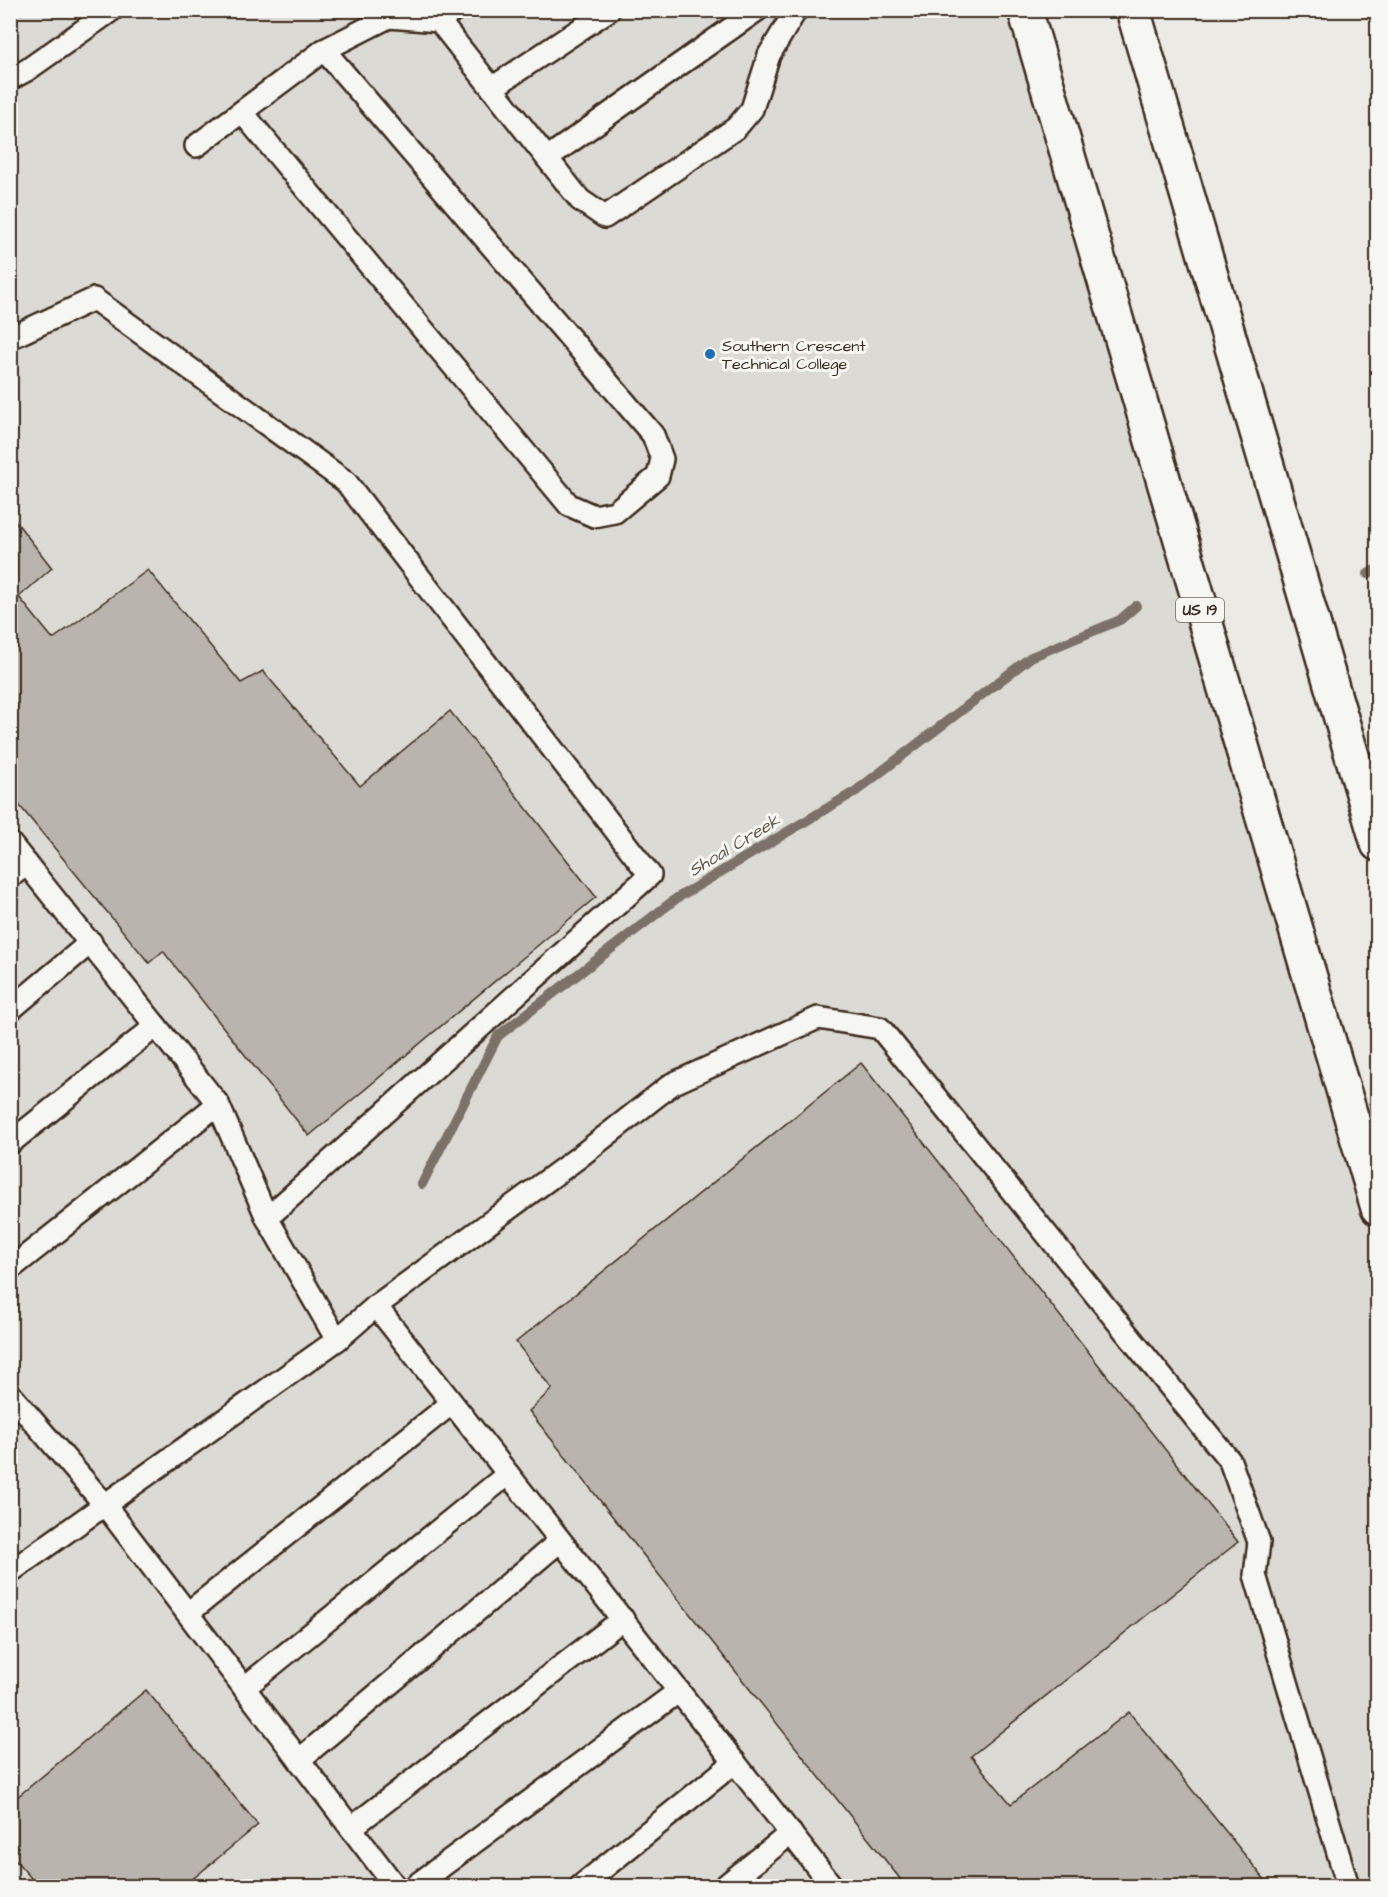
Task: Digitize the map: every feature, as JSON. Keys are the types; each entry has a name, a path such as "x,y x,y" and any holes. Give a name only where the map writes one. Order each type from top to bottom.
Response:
{"highway":[{"name":"US 19","path":"1025,10 1377,1208"},
{"path":"1133,10 1377,844"}],"lane":[{"path":"10,78 27,70 112,10"},
{"path":"492,88 609,10"},
{"path":"547,158 758,10"},
{"path":"196,146 324,51 389,17 446,16 492,88 580,200 605,218 736,128 752,109 769,55 795,10"},
{"path":"242,112 569,504 594,516 615,512 658,476 662,459 653,435 324,51"},
{"path":"10,338 94,299 346,482 650,875 267,1218"},
{"path":"10,843 19,871 91,942 218,1104 267,1218 337,1340"},
{"path":"10,1010 91,942"},
{"path":"10,1572 337,1340 376,1306 579,1157 672,1084 818,1018 880,1028 1230,1461 1259,1542 1255,1575 1348,1887"},
{"path":"10,1143 156,1026"},
{"path":"10,1269 218,1104"},
{"path":"376,1306 832,1887"},
{"path":"10,1394 105,1505 395,1887"},
{"path":"188,1613 452,1403"},
{"path":"244,1688 508,1474"},
{"path":"299,1760 560,1541"},
{"path":"351,1828 623,1619"},
{"path":"415,1887 679,1691"},
{"path":"581,1887 735,1762"},
{"path":"725,1887 791,1833"}],"shaded area":[{"path":"10,11 1042,11 1342,1069 1377,1172 1377,1886 11,1886"}],"building":[{"path":"10,514 52,568 19,597 53,639 148,570 241,683 263,671 360,786 450,711 596,897 309,1136 163,951 149,963 10,794"},
{"path":"861,1063 1238,1542 971,1756 1011,1804 1129,1712 1270,1886 904,1886 529,1411 552,1389 516,1342"},
{"path":"146,1690 258,1825 184,1886 38,1886 10,1854 10,1803"}],"waterway":[{"name":"Shoal Creek","path":"1368,574 1378,568"},
{"name":"Shoal Creek","path":"422,1184 498,1036 677,898 856,791 1031,657 1120,620 1136,606"}],"place":[{"name":"Southern Crescent Technical College","path":"710,354"}]}
